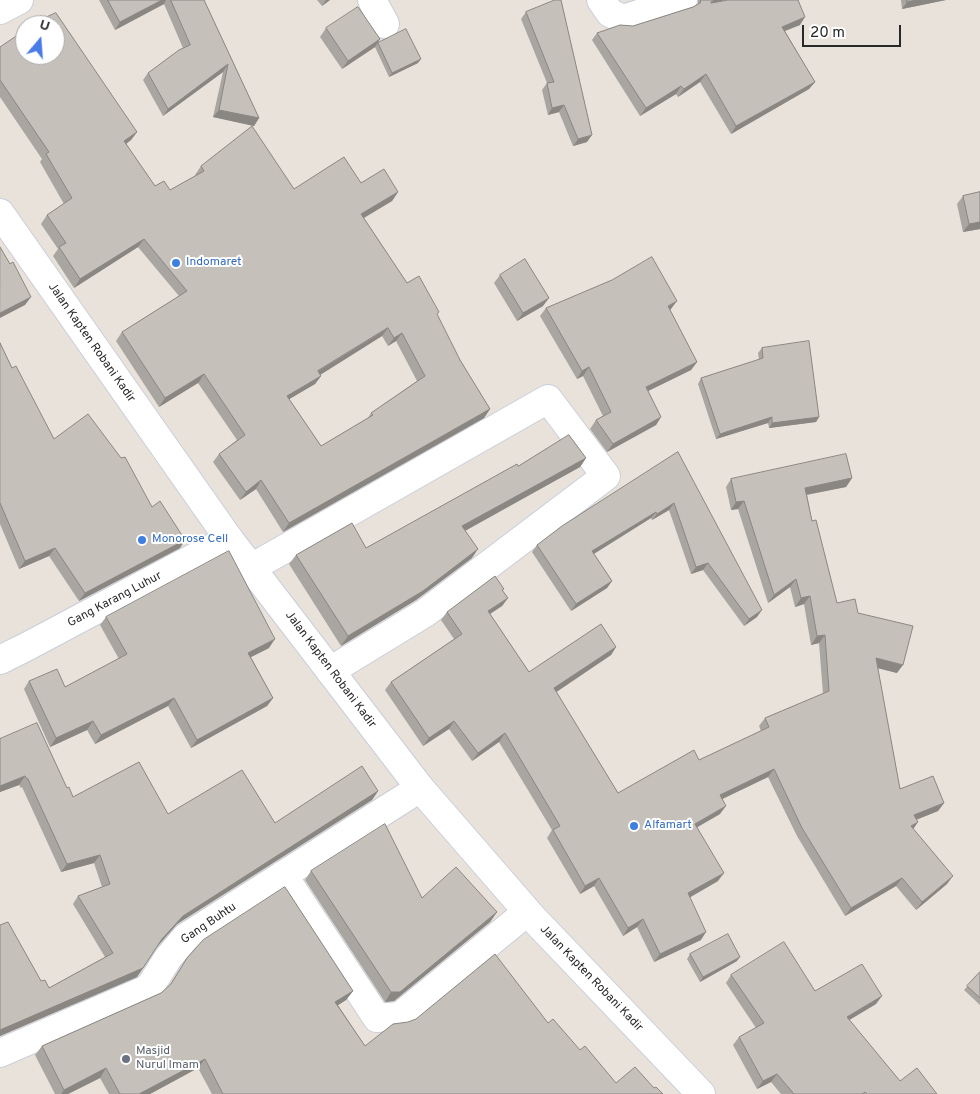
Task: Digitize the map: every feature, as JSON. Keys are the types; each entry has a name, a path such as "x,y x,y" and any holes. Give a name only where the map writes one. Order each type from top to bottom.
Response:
{"street":[{"path":"0,10 19,0"},
{"path":"372,0 385,24"},
{"path":"601,0 610,13 623,19 683,0"},
{"name":"Jalan Kapten Robani Kadir","path":"0,213 229,539 420,788 527,912 701,1094"},
{"path":"252,568 548,399 606,476 425,613 330,671"},
{"name":"Gang Karang Luhur","path":"0,660 229,539"},
{"name":"Gang Buhtu","path":"0,1053 145,990 151,985 168,958 186,937 420,788"},
{"path":"283,876 377,1018 400,1016 527,912"}],"building":[{"path":"108,0 162,0 120,22"},
{"path":"171,0 204,0 259,118 219,110 228,64 168,109 148,73 179,50 190,45"},
{"path":"555,0 561,0 592,135 578,139 564,105 552,108 547,83 554,82 526,12"},
{"path":"701,0 715,0 711,3 728,0 798,0 805,17 782,27 815,82 736,126 706,74 684,89 681,86 646,108 597,33 620,25 633,26 693,7 700,3"},
{"path":"358,7 380,39 348,61 326,28"},
{"path":"65,26 137,132 124,141 155,186 164,181 170,190 204,171 201,166 252,126 294,189 344,157 361,183 384,169 398,192 361,214 407,283 419,276 439,312 437,314 460,360 490,409 289,523 261,480 246,492 219,454 245,435 204,374 165,398 122,332 187,291 144,239 80,279 59,247 66,243 47,215 72,198 46,154 49,152 0,80 0,47 15,37 15,65 65,65","holes":["388,328 394,338 402,333 425,376 371,413 373,415 321,446 287,396 321,376 318,371"]},
{"path":"406,29 421,59 392,73 378,43"},
{"path":"980,192 980,222 969,224 963,196"},
{"path":"0,247 10,264 13,262 31,297 0,313"},
{"path":"652,257 677,301 668,306 697,362 646,387 661,417 613,444 596,420 611,412 589,367 582,371 546,308 612,280"},
{"path":"525,259 549,298 523,313 500,275"},
{"path":"809,341 819,417 772,423 772,417 720,434 701,378 763,358 762,348"},
{"path":"0,343 12,368 16,366 54,439 88,414 121,458 125,457 152,507 160,501 185,540 85,593 55,548 25,561 0,503"},
{"path":"569,435 586,458 462,526 478,549 423,591 348,636 296,555 352,523 366,548 517,464 518,466"},
{"path":"678,452 762,610 749,619 708,563 696,567 674,503 592,551 612,581 576,604 537,545 562,526"},
{"path":"846,454 852,478 805,488 812,521 816,520 837,603 855,599 858,613 913,626 903,665 876,658 900,789 933,776 944,803 914,815 918,822 911,826 953,876 922,902 902,878 851,908 802,828 774,769 720,795 726,806 695,824 724,873 688,893 706,932 660,954 643,919 628,928 599,878 585,886 553,830 560,826 505,733 478,753 454,721 429,738 391,682 462,634 447,612 495,576 508,598 488,611 529,672 601,624 616,647 554,688 618,793 694,750 699,760 769,727 765,718 829,691 825,635 817,636 810,596 801,598 796,579 774,595 744,501 736,502 731,479"},
{"path":"229,551 275,639 248,653 273,698 197,740 174,698 101,735 93,721 56,738 29,681 57,669 65,687 127,654 106,617"},
{"path":"37,723 73,797 139,762 168,814 242,770 275,823 362,766 378,791 183,916 162,939 143,968 0,1030 0,925 8,922 41,981 45,980 49,988 113,953 78,896 110,884 100,855 67,864 28,779 25,776 0,786 0,739"},
{"path":"385,824 422,898 456,867 497,912 400,992 391,992 311,871"},
{"path":"285,887 353,991 335,1002 365,1046 393,1024 416,1019 495,954 548,1023 553,1019 580,1050 585,1046 616,1083 635,1067 654,1088 656,1087 663,1094 223,1094 205,1059 139,1094 120,1094 106,1068 64,1090 42,1046 161,993 171,984 187,958 203,940"},
{"path":"728,934 740,957 703,977 690,954"},
{"path":"784,942 815,991 862,964 882,996 847,1017 900,1081 917,1068 937,1094 867,1094 865,1092 862,1094 794,1094 777,1074 763,1081 739,1037 764,1023 731,975"},
{"path":"980,972 980,998 967,986"}],"place":[{"name":"Indomaret","path":"176,263"},
{"name":"Monorose Cell","path":"142,540"},
{"name":"Alfamart","path":"634,826"},
{"name":"Masjid Nurul Imam","path":"126,1059"}]}
